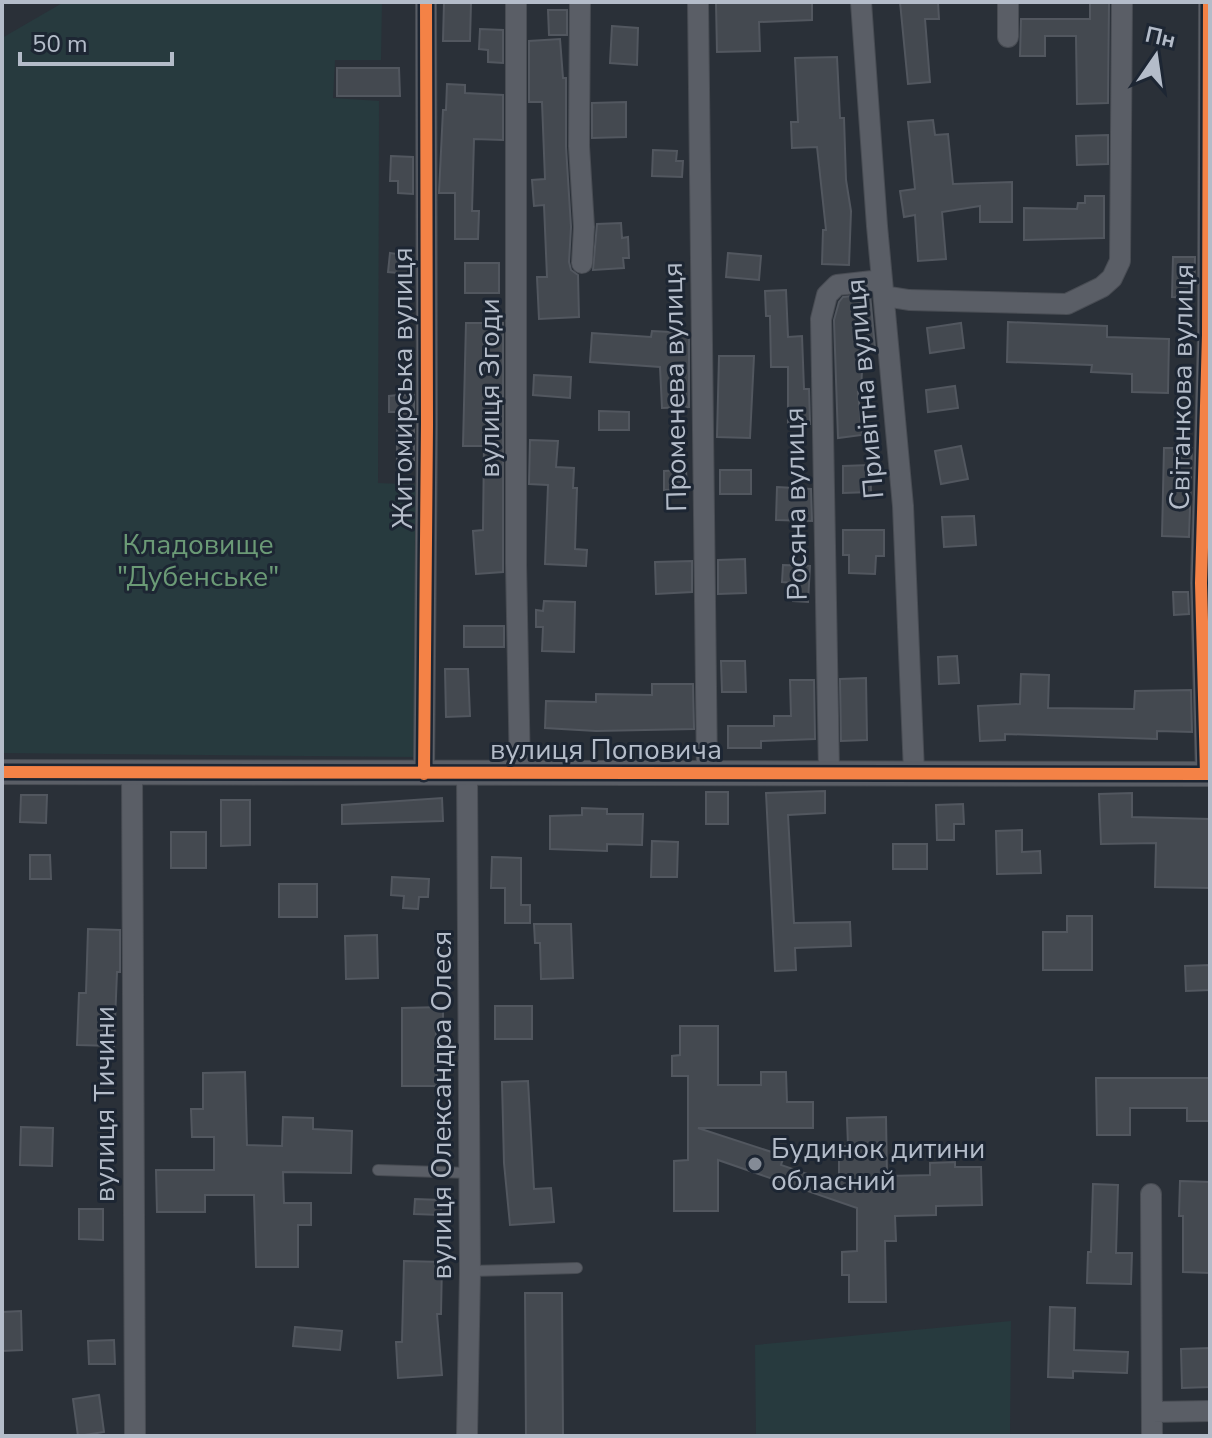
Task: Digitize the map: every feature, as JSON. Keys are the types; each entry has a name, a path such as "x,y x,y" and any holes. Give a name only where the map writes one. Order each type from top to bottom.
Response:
{"street":[{"name":"Житомирська вулиця","path":"424,774 426,2"},
{"name":"вулиця Згоди","path":"516,2 516,564 520,773"},
{"path":"580,2 582,263"},
{"name":"Променева вулиця","path":"698,2 707,772"},
{"name":"Привітна вулиця","path":"861,2 903,506 914,772"},
{"path":"1008,2 1008,37"},
{"path":"883,288 909,300 1067,304 1102,287 1112,278 1120,261 1122,2"},
{"name":"Світанкова вулиця","path":"1208,774 1201,583 1208,335 1209,2"},
{"name":"Росяна вулиця","path":"829,772 821,319 827,295 837,285 883,288"},
{"name":"вулиця Поповича","path":"2,772 1208,774"},
{"name":"вулиця Тичини","path":"132,772 135,1436"},
{"name":"вулиця Олександра Олеся","path":"467,773 470,1271 467,1436"},
{"path":"1151,1194 1152,1436"},
{"path":"1153,1412 1210,1411"}],"lane":[{"path":"378,1170 469,1173"},
{"path":"470,1271 577,1268"}],"green space":[{"name":"Кладовище \"Дубенське\"","path":"64,2 382,2 381,60 335,60 333,98 379,101 378,483 424,485 416,757 2,753 2,38"},
{"path":"1011,1321 1010,1436 756,1436 755,1345"}],"building":[{"path":"444,2 471,2 470,41 443,41"},
{"path":"716,2 812,2 812,20 759,22 760,51 717,52"},
{"path":"900,2 938,2 939,19 925,19 930,82 908,84"},
{"path":"1090,2 1109,2 1108,103 1077,104 1076,36 1045,36 1045,56 1020,56 1021,19 1090,19"},
{"path":"548,10 567,10 567,35 549,35"},
{"path":"612,26 638,28 637,65 610,63"},
{"path":"480,29 503,30 503,63 488,62 488,50 479,49"},
{"path":"560,39 563,78 566,78 571,227 569,262 571,270 578,275 579,317 539,319 537,277 547,277 544,205 534,206 532,180 545,179 542,102 529,102 529,41"},
{"path":"837,57 840,118 844,118 846,180 851,211 849,265 822,264 823,230 826,230 817,147 792,148 791,122 798,122 795,58"},
{"path":"337,68 399,68 400,96 337,96"},
{"path":"447,84 465,85 465,93 503,95 503,140 474,139 472,211 479,211 478,239 455,239 455,193 439,193"},
{"path":"626,102 626,137 592,138 592,103"},
{"path":"933,120 935,135 948,134 953,184 1012,182 1012,222 980,222 980,206 942,212 946,259 918,261 915,215 904,217 900,191 915,189 908,122"},
{"path":"1108,135 1108,164 1077,165 1076,136"},
{"path":"653,150 677,151 676,161 683,161 682,177 652,176"},
{"path":"391,156 413,157 413,194 398,193 398,181 390,181"},
{"path":"1085,196 1104,196 1104,238 1024,240 1024,208 1077,209 1078,203 1085,203"},
{"path":"621,223 622,238 628,237 629,258 623,258 624,268 593,270 597,224"},
{"path":"390,253 411,256 409,274 388,272"},
{"path":"728,253 761,256 759,280 726,277"},
{"path":"1173,257 1195,257 1194,298 1172,297"},
{"path":"465,263 499,263 499,293 465,293"},
{"path":"786,290 788,337 802,336 804,389 809,389 810,424 788,423 788,367 771,367 770,316 766,316 765,291"},
{"path":"870,294 875,348 863,349 861,392 858,392 862,435 838,438 834,320 843,297"},
{"path":"1008,322 1107,326 1107,337 1169,339 1168,393 1132,392 1132,374 1091,372 1092,365 1007,362"},
{"path":"466,323 503,323 503,572 476,574 473,531 483,530 484,446 463,446"},
{"path":"961,323 964,348 930,353 927,328"},
{"path":"652,331 689,333 689,407 662,408 660,367 590,362 592,333 651,337"},
{"path":"719,356 754,356 750,438 717,437"},
{"path":"534,375 571,377 570,398 533,395"},
{"path":"955,386 958,408 928,412 926,390"},
{"path":"414,395 414,460 397,460 397,412 389,412 389,396"},
{"path":"599,411 629,412 629,430 599,430"},
{"path":"530,440 558,441 556,467 574,468 573,488 577,488 575,549 587,550 586,566 545,564 548,485 529,484"},
{"path":"961,446 968,479 941,484 935,451"},
{"path":"1164,448 1192,448 1189,537 1162,536"},
{"path":"870,465 871,492 843,493 843,466"},
{"path":"686,470 687,489 664,490 664,471"},
{"path":"720,470 751,470 751,494 720,494"},
{"path":"777,487 811,489 812,521 776,520"},
{"path":"974,516 976,545 944,547 942,517"},
{"path":"843,530 884,530 884,556 876,556 875,574 849,573 849,555 843,555"},
{"path":"745,559 746,593 718,594 718,560"},
{"path":"692,561 692,592 656,594 655,562"},
{"path":"783,565 810,566 808,602 793,601 794,583 782,582"},
{"path":"1173,592 1188,592 1189,614 1174,615"},
{"path":"544,601 575,602 574,652 542,651 543,627 536,627 536,610 543,611"},
{"path":"464,626 504,626 504,647 464,647"},
{"path":"957,656 959,683 939,684 938,657"},
{"path":"721,661 745,661 746,692 722,692"},
{"path":"445,669 468,669 470,716 446,717"},
{"path":"1021,674 1049,675 1048,708 1134,709 1135,691 1191,690 1192,732 1157,731 1157,739 1005,734 1005,740 980,741 978,706 1020,704"},
{"path":"866,678 867,740 841,741 840,679"},
{"path":"790,680 814,680 815,739 761,741 761,748 728,748 728,726 774,726 774,716 791,716"},
{"path":"652,684 693,684 694,729 596,731 545,728 546,701 596,702 596,694 652,695"},
{"path":"825,791 825,813 788,815 794,923 850,922 851,946 795,948 796,970 775,971 766,793"},
{"path":"706,792 728,792 728,824 706,824"},
{"path":"1132,793 1132,817 1210,819 1210,888 1155,887 1156,843 1101,844 1099,794"},
{"path":"21,795 47,795 46,823 20,822"},
{"path":"442,798 443,821 342,824 342,805"},
{"path":"221,800 250,800 250,845 221,846"},
{"path":"963,804 964,824 954,824 954,840 937,840 936,805"},
{"path":"582,808 607,809 607,814 643,814 642,845 607,844 607,851 550,849 550,816 582,815"},
{"path":"1022,830 1022,852 1040,851 1041,873 997,874 996,831"},
{"path":"171,832 206,832 206,868 171,868"},
{"path":"652,841 678,842 677,877 651,877"},
{"path":"893,844 927,844 927,869 893,869"},
{"path":"30,855 50,855 51,879 30,879"},
{"path":"492,857 521,858 521,905 530,905 530,923 505,923 505,888 491,888"},
{"path":"392,877 429,879 428,897 419,897 418,909 403,908 404,896 391,895"},
{"path":"279,884 317,884 317,917 279,917"},
{"path":"1067,916 1092,916 1092,970 1043,970 1043,932 1067,932"},
{"path":"534,924 571,924 573,978 541,979 540,943 535,943"},
{"path":"88,929 120,930 114,1046 77,1045 79,993 86,993"},
{"path":"377,935 378,978 346,979 345,936"},
{"path":"1210,965 1210,990 1186,991 1185,966"},
{"path":"495,1006 532,1006 532,1039 495,1039"},
{"path":"443,1007 443,1032 436,1033 437,1086 402,1086 402,1008"},
{"name":"Будинок дитини обласний","path":"680,1026 718,1026 718,1085 761,1085 761,1072 786,1072 787,1102 813,1102 813,1128 698,1128 784,1156 781,1165 839,1185 839,1146 848,1146 847,1118 886,1117 887,1176 930,1175 930,1163 955,1162 955,1167 981,1167 982,1205 936,1206 936,1215 895,1216 896,1241 885,1241 886,1302 849,1302 849,1275 842,1275 842,1252 857,1251 857,1208 718,1160 718,1211 674,1211 674,1161 688,1160 688,1076 672,1076 672,1056 680,1055"},
{"path":"245,1072 247,1145 282,1146 283,1117 313,1118 313,1129 352,1131 351,1173 283,1172 284,1203 311,1203 311,1225 298,1225 298,1267 256,1267 254,1195 205,1195 205,1212 157,1212 156,1170 214,1170 214,1137 192,1137 191,1109 203,1109 203,1073"},
{"path":"1096,1078 1210,1078 1210,1121 1187,1121 1187,1108 1130,1108 1130,1135 1097,1135"},
{"path":"528,1081 534,1189 551,1188 554,1222 510,1225 504,1163 502,1082"},
{"path":"21,1127 53,1128 52,1166 20,1165"},
{"path":"1180,1181 1210,1182 1210,1273 1183,1272"},
{"path":"1093,1184 1118,1185 1116,1253 1132,1253 1131,1284 1087,1283"},
{"path":"415,1199 441,1200 441,1215 414,1214"},
{"path":"79,1209 103,1209 103,1240 79,1239"},
{"path":"404,1261 442,1262 441,1314 437,1314 442,1375 398,1378 396,1342 402,1342"},
{"path":"525,1293 562,1293 563,1436 526,1436"},
{"path":"1050,1307 1075,1308 1074,1350 1128,1352 1127,1373 1073,1371 1073,1378 1048,1377"},
{"path":"21,1311 22,1350 2,1351 2,1312"},
{"path":"295,1327 342,1331 340,1350 293,1346"},
{"path":"114,1340 115,1364 89,1364 88,1341"},
{"path":"1210,1348 1210,1387 1182,1388 1181,1349"},
{"path":"99,1395 104,1432 78,1436 73,1399"}],"cycle path":[{"path":"424,774 426,2"},
{"path":"1206,774 1201,583 1208,335 1209,2"},
{"path":"2,772 1210,774"}],"place":[{"name":"Будинок дитини обласний","path":"755,1164"}]}
